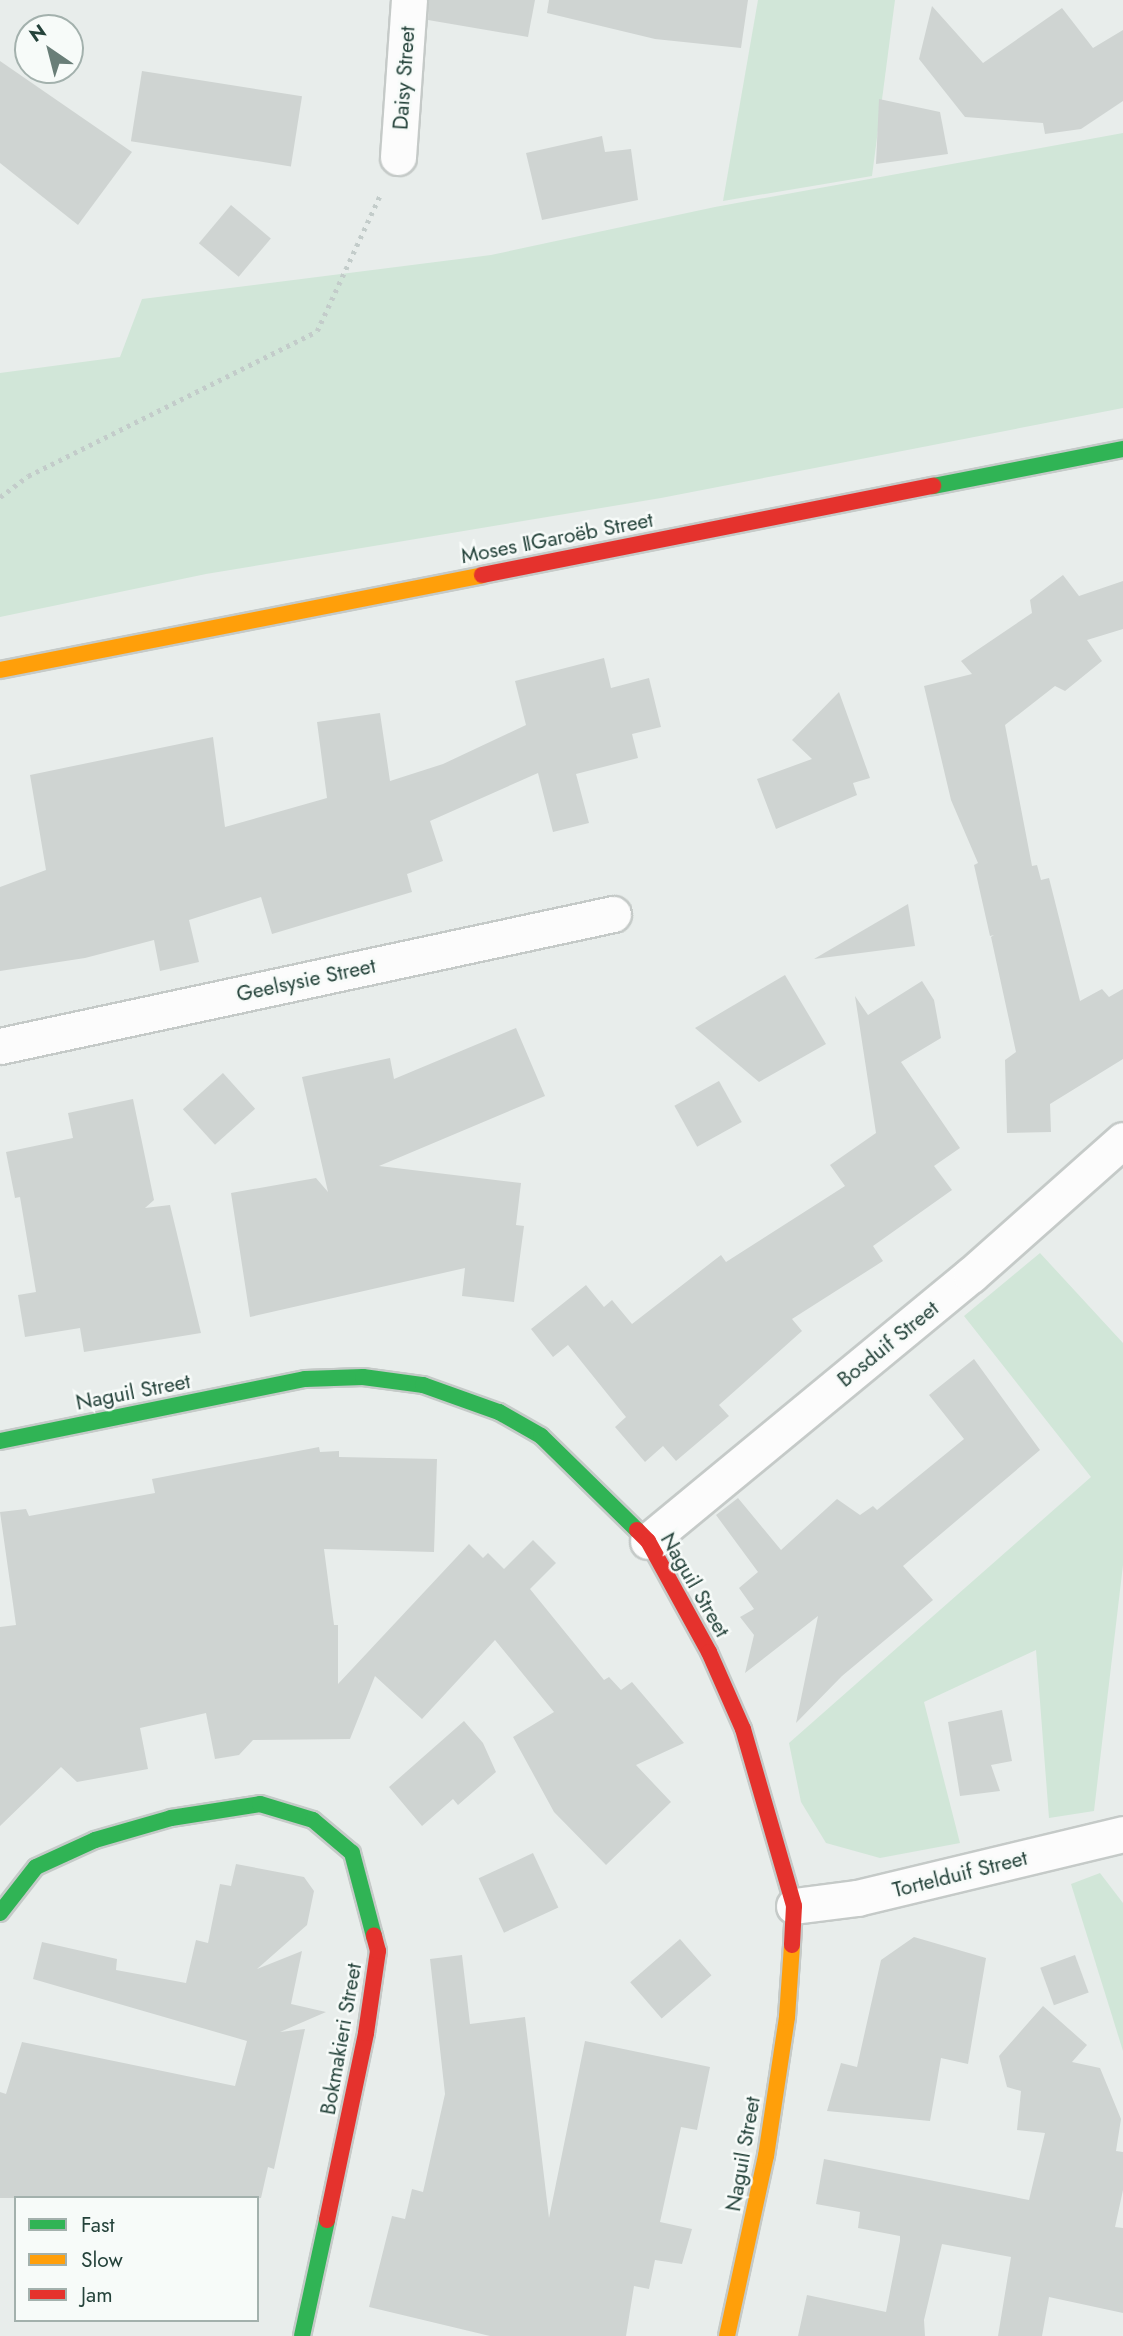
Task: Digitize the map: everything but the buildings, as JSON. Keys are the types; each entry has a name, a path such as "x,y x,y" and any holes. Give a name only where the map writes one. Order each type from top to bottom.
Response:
{"street":[{"name":"Daisy Street","path":"398,157 409,0"},
{"name":"Moses ǁGaroëb Street","path":"0,670 1123,449"},
{"name":"Geelsysie Street","path":"0,1046 613,914"},
{"name":"Bosduif Street","path":"648,1541 971,1275 1123,1140"},
{"name":"Naguil Street","path":"0,1441 305,1379 363,1377 423,1385 499,1412 541,1436 648,1541 709,1652 743,1729 794,1906 787,2017 766,2156 727,2336"},
{"name":"Bokmakieri Street","path":"0,1913 36,1867 95,1840 171,1818 260,1804 313,1820 352,1853 378,1951 366,2034 302,2336"},
{"name":"Tortelduif Street","path":"794,1906 858,1898 1123,1833"}],"path":[{"path":"0,497 28,477 317,331 398,157"}],"green space":[{"path":"758,0 895,0 872,176 723,201"},
{"path":"1123,133 1123,408 661,498 206,574 0,617 0,373 120,357 142,299 491,255 715,207"},
{"path":"1040,1253 1123,1343 1123,1565 1094,1811 1049,1818 1036,1650 924,1702 960,1843 880,1858 826,1843 801,1802 789,1743 1091,1477 964,1316"},
{"path":"1100,1873 1123,1903 1123,2051 1071,1884"}],"traffic: fast":[{"path":"933,486 1123,449"},
{"path":"0,1441 305,1379 363,1377 423,1385 499,1412 541,1436 637,1530"},
{"path":"0,1913 36,1867 95,1840 171,1818 260,1804 313,1820 352,1853 374,1936"},
{"path":"302,2336 327,2220"}],"traffic: slow":[{"path":"0,670 482,575"},
{"path":"727,2336 766,2156 787,2017 792,1945"}],"traffic: jam":[{"path":"482,575 933,486"},
{"path":"637,1530 648,1541 709,1652 743,1729 794,1906 792,1945"},
{"path":"327,2220 366,2033 378,1951 374,1936"}]}
